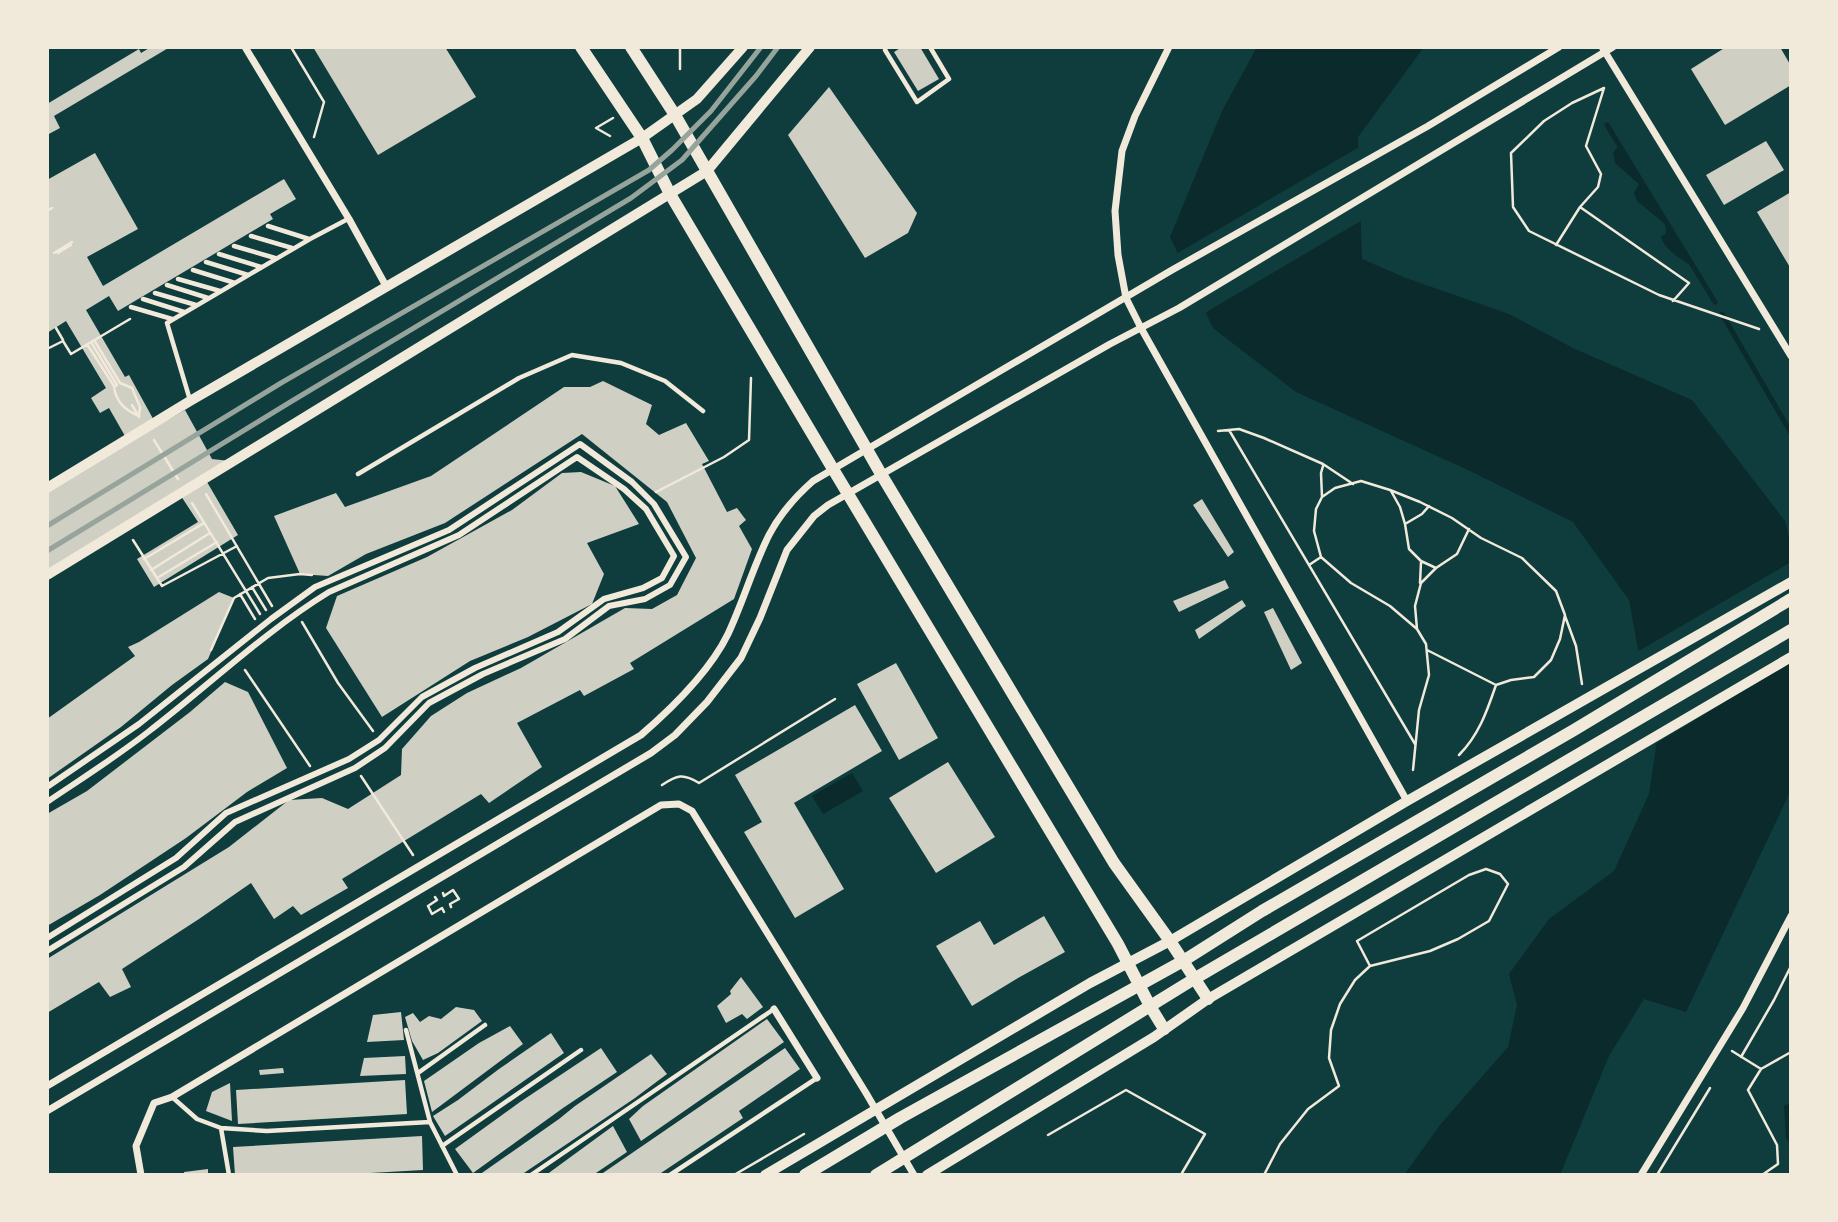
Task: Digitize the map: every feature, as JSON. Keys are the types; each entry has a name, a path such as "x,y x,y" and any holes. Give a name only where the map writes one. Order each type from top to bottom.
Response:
{"main road":[{"path":"581,47 642,138 670,194 1129,963 1164,1029"},
{"path":"631,47 675,115 881,474 1114,863 1208,999"},
{"path":"805,1175 886,1126 1183,961 1262,911 1574,730 1791,599"},
{"path":"876,1175 1194,979 1791,630"}],"street":[{"path":"245,47 349,219 386,286"},
{"path":"47,488 190,401 642,138 697,99 743,47"},
{"path":"47,575 707,171 810,47"},
{"path":"1169,47 1135,116 1122,150 1115,211 1118,255 1126,298 1407,801"},
{"path":"47,1086 641,735 663,716 699,677 727,636 770,533 795,497 813,481 1172,270 1428,126 1559,47"},
{"path":"47,1111 650,753 675,734 708,702 741,658 787,550 814,516 828,505 1179,308 1607,49 1791,356"},
{"path":"47,788 139,724 315,587 449,530 580,444 632,482 654,504 686,557 670,585 645,599 609,606 565,639 483,674 429,703 385,748 355,768 235,822 184,867 47,951"},
{"path":"47,802 147,733 277,627 329,592 458,535 577,457 624,489 646,509 674,556 662,578 643,588 604,599 558,632 475,667 422,697 379,740 349,759 226,813 176,858 47,938"},
{"path":"765,1175 1090,983 1170,941 1407,801 1791,582"},
{"path":"927,1175 1208,999 1791,657"},
{"path":"141,1175 136,1146 155,1103 172,1097 661,805 679,804 692,811 914,1175"},
{"path":"1641,1175 1743,1008 1791,916"},
{"path":"774,1009 817,1078"}],"lane":[{"path":"886,47 885,50 917,102 949,79 930,47"},
{"path":"190,401 167,323 349,219"},
{"path":"268,226 310,239"},
{"path":"251,236 293,249"},
{"path":"234,246 276,259"},
{"path":"219,254 262,267"},
{"path":"206,262 248,275"},
{"path":"193,270 236,283"},
{"path":"178,279 221,291"},
{"path":"167,285 209,298"},
{"path":"155,292 197,305"},
{"path":"143,299 185,312"},
{"path":"131,307 173,320"},
{"path":"358,474 519,378 572,355 621,363 665,381 704,411"},
{"path":"531,1175 774,1009"},
{"path":"418,1073 485,1025"},
{"path":"406,1030 430,1122 457,1175"},
{"path":"442,1146 581,1050"},
{"path":"670,1175 817,1078"},
{"path":"172,1097 197,1119 221,1128 267,1131 430,1122"},
{"path":"221,1128 229,1175"}],"path":[{"path":"291,47 324,102 313,139"},
{"path":"680,47 680,69"},
{"path":"1556,245 1580,207 1598,187 1601,174 1586,146 1604,88 1572,103 1544,121 1511,153 1513,207 1529,231 1556,245 1673,301 1779,335"},
{"path":"610,136 596,128 614,118"},
{"path":"1580,207 1689,283 1673,301"},
{"path":"56,253 72,244"},
{"path":"56,328 71,354 131,318"},
{"path":"47,349 63,341"},
{"path":"90,342 117,385 116,398 130,412 139,416"},
{"path":"90,342 117,385 132,388 140,407 139,416"},
{"path":"647,497 724,457 749,440 751,378"},
{"path":"132,405 139,416"},
{"path":"1218,431 1239,429 1264,438 1323,464 1353,484"},
{"path":"1229,430 1415,744"},
{"path":"1322,497 1323,464"},
{"path":"200,481 237,546 269,621"},
{"path":"1413,770 1419,710 1429,675 1426,644 1417,629 1390,606 1351,583 1321,557 1314,531 1316,509 1322,497 1335,488 1362,481 1390,490 1429,506 1481,538 1522,558 1556,591 1576,646 1583,687"},
{"path":"1390,490 1400,508 1409,549 1421,561 1436,568"},
{"path":"1405,524 1422,514 1429,506"},
{"path":"144,559 205,523"},
{"path":"1417,629 1415,606 1421,583 1436,568 1457,554 1469,529"},
{"path":"151,570 211,532"},
{"path":"133,540 162,586 237,546"},
{"path":"156,579 217,542"},
{"path":"1309,565 1321,557"},
{"path":"1419,590 1421,561"},
{"path":"208,659 234,598 268,578 314,575"},
{"path":"252,587 269,621"},
{"path":"246,591 269,621"},
{"path":"240,594 269,621"},
{"path":"292,605 338,683 379,740"},
{"path":"1426,649 1496,685 1534,677 1551,660 1560,639 1565,615"},
{"path":"238,660 315,774"},
{"path":"1452,761 1469,744 1483,722 1496,685"},
{"path":"662,785 674,777 687,776 699,783 835,699"},
{"path":"355,768 416,859"},
{"path":"1264,1175 1280,1144 1308,1108 1339,1086 1329,1058 1331,1030 1340,1004 1355,980 1370,966 1430,951 1489,921 1508,884 1500,874 1486,869 1469,876 1357,941 1370,966"},
{"path":"443,893 444,896 453,890 459,899 450,904 451,908"},
{"path":"435,897 437,900 428,906 432,915 442,908 444,912"},
{"path":"1741,1057 1791,967"},
{"path":"1732,1051 1761,1069"},
{"path":"1762,1175 1778,1164 1777,1144 1748,1090 1761,1069 1791,1052"},
{"path":"1048,1135 1126,1090 1205,1134 1182,1173"},
{"path":"734,1175 803,1135"}],"water":[{"path":"1257,47 1424,47 1358,137 1362,259 1406,278 1509,314 1575,349 1692,400 1785,521 1791,545 1791,790 1686,1012 1644,999 1609,1056 1560,1175 1404,1175 1440,1125 1508,1047 1517,1005 1509,974 1549,919 1614,871 1649,794 1656,747 1629,600 1573,522 1468,470 1296,392 1213,328 1170,237 1222,111"},
{"path":"1619,145 1695,269 1666,246 1661,236 1666,234 1665,224 1637,201 1634,193 1639,184 1615,163 1613,153"},
{"path":"852,773 863,791 823,814 812,796"},
{"path":"1791,1103 1791,1147 1786,1137 1784,1106"}],"pier":[{"path":"1361,146 1364,219 1203,314 1174,255"},
{"path":"1791,562 1791,662 1652,746 1635,653"}],"building":[{"path":"151,47 170,47 54,116 60,128 47,135 47,104 139,49 141,53"},
{"path":"313,47 445,47 476,97 378,155"},
{"path":"902,47 920,47 939,79 918,91 894,52"},
{"path":"1726,47 1780,47 1791,66 1791,85 1725,125 1691,69"},
{"path":"829,87 917,213 908,233 865,258 788,135"},
{"path":"1766,141 1784,170 1724,205 1706,175"},
{"path":"95,153 138,229 87,257 103,286 284,179 296,199 270,214 273,219 118,311 109,296 86,310 125,377 129,375 157,426 185,410 212,459 239,462 207,482 238,535 154,587 137,559 198,522 181,496 47,575 47,491 129,443 109,408 100,413 91,398 106,388 66,321 47,333 47,180"},
{"path":"1791,192 1791,269 1757,212"},
{"path":"603,381 652,405 646,424 659,435 686,423 709,461 702,464 727,512 737,508 746,520 739,526 752,549 734,599 630,663 634,669 584,696 580,690 517,723 542,767 489,803 481,794 342,879 348,888 301,915 293,906 274,919 251,883 122,969 131,987 110,997 99,982 47,1013 47,959 229,847 289,800 322,798 348,809 401,775 402,749 431,716 467,693 521,668 625,608 652,609 677,595 696,558 667,502 582,434 445,523 366,554 328,576 300,574 274,516 336,493 345,507 431,476 564,387 590,387"},
{"path":"581,472 615,486 639,524 587,543 604,574 592,604 528,637 470,661 382,717 326,628 337,596 427,557 512,510 562,473"},
{"path":"1202,499 1234,552 1228,557 1193,505"},
{"path":"1225,580 1229,588 1179,612 1173,601"},
{"path":"219,592 234,598 208,659 121,727 47,779 47,719 135,656 128,647"},
{"path":"1242,600 1246,606 1199,639 1195,630"},
{"path":"1273,608 1302,663 1291,670 1264,612"},
{"path":"896,663 938,738 899,760 857,684"},
{"path":"225,682 248,692 287,768 247,792 186,838 100,895 47,926 47,814 87,791"},
{"path":"855,705 882,751 794,803 844,889 795,918 744,832 762,822 735,775"},
{"path":"948,762 995,837 936,873 889,798"},
{"path":"1044,916 1065,952 972,1006 936,946 980,921 994,945"},
{"path":"741,977 763,1007 747,1019 742,1014 726,1023 717,1006 731,994 730,991"},
{"path":"456,1007 474,1010 482,1021 438,1053 423,1060 412,1041 405,1017 413,1013 420,1022 429,1016 441,1019"},
{"path":"401,1012 404,1040 367,1042 373,1015"},
{"path":"767,1019 784,1042 641,1141 629,1119 643,1106"},
{"path":"510,1026 523,1044 432,1112 424,1081 479,1043"},
{"path":"551,1033 564,1053 445,1136 433,1116"},
{"path":"601,1048 617,1072 473,1173 455,1149"},
{"path":"785,1048 800,1069 739,1111 743,1118 658,1175 600,1175"},
{"path":"651,1054 667,1074 635,1098 521,1175 479,1175 575,1106"},
{"path":"405,1056 406,1074 360,1076 364,1058"},
{"path":"283,1068 284,1073 260,1075 259,1070"},
{"path":"405,1080 407,1114 238,1124 236,1090"},
{"path":"230,1083 232,1121 206,1111 212,1092"},
{"path":"613,1126 627,1152 593,1175 546,1175"},
{"path":"422,1136 423,1170 335,1175 235,1175 233,1147"},
{"path":"208,1169 208,1175 184,1175 184,1172"}],"waterway":[{"path":"1607,125 1715,302"},
{"path":"1722,314 1791,433"}],"railway":[{"path":"47,526 281,383 649,170 711,111 761,47"},
{"path":"47,551 631,198 682,160 778,47"}]}
